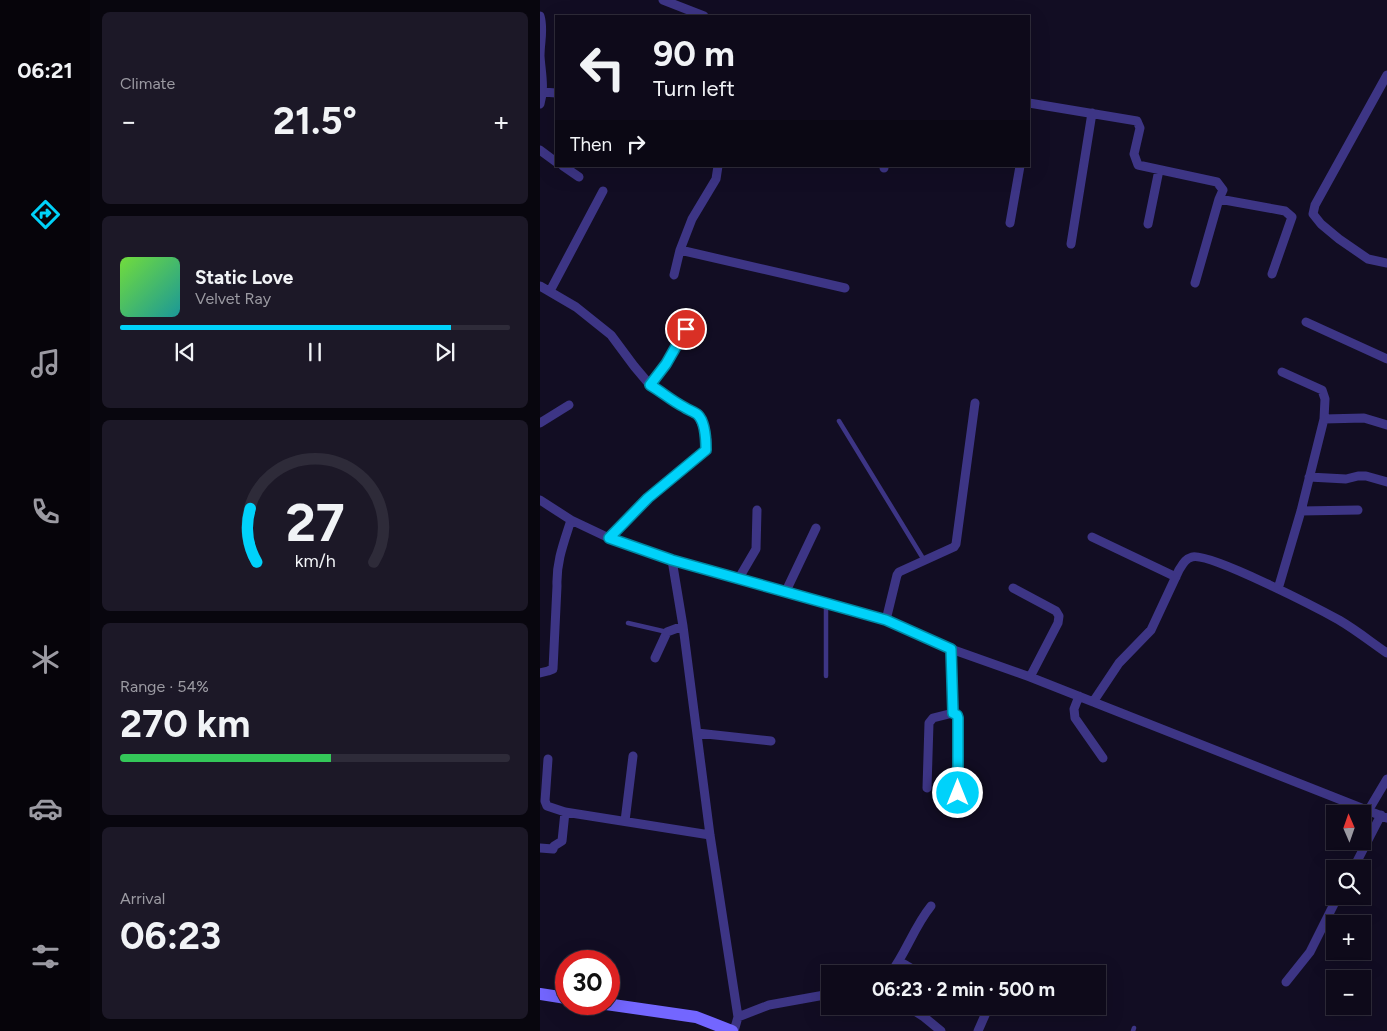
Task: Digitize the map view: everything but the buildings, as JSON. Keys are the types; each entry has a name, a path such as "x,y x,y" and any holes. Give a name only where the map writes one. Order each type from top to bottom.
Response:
{"main road":[{"path":"540,994 555,996"},
{"path":"620,1006 696,1017 733,1031"}],"street":[{"path":"663,0 701,15"},
{"path":"540,16 542,24 540,55 543,92 540,104"},
{"path":"1387,75 1315,205 1312,214 1339,239 1368,259 1387,263"},
{"path":"543,92 555,93"},
{"path":"1030,105 1137,121 1140,128 1134,154 1138,165 1217,182 1223,190 1195,283"},
{"path":"1071,244 1092,113"},
{"path":"540,150 555,161"},
{"path":"564,167 579,177"},
{"path":"674,275 680,250 692,219 716,179 718,167"},
{"path":"1010,223 1020,167"},
{"path":"1148,224 1159,170"},
{"path":"550,291 603,191"},
{"path":"1219,199 1285,211 1292,217 1272,274"},
{"path":"680,250 845,288"},
{"path":"540,286 576,307 610,335 650,385 698,415 703,427 706,450 648,498 609,538"},
{"path":"1306,322 1387,358"},
{"path":"650,385 666,364 686,329"},
{"path":"1278,589 1324,418 1325,399 1322,390 1282,372"},
{"path":"886,620 899,572 954,547 956,544 975,403"},
{"path":"540,423 569,405"},
{"path":"1324,418 1364,418 1387,425"},
{"path":"1309,477 1346,479 1366,476 1387,482"},
{"path":"540,500 572,520 609,538 672,560 886,620 951,649 1030,677 1355,805"},
{"path":"739,578 756,549 757,510"},
{"path":"1300,511 1358,510"},
{"path":"540,673 553,669 558,586 556,572 572,520"},
{"path":"786,591 816,528"},
{"path":"1092,537 1176,577"},
{"path":"1093,702 1119,663 1151,630 1185,560 1193,556 1209,558 1278,589 1340,621 1387,653"},
{"path":"672,560 684,626 710,835 738,1017 733,1031"},
{"path":"1013,588 1056,611 1060,616 1030,677"},
{"path":"654,658 667,632 684,626"},
{"path":"951,649 953,713"},
{"path":"1079,696 1074,709 1075,718 1103,758"},
{"path":"927,788 929,723 934,718 953,713"},
{"path":"953,713 958,718 958,793"},
{"path":"697,734 771,742"},
{"path":"625,821 632,756"},
{"path":"548,759 546,806 565,812 710,835"},
{"path":"1371,805 1387,779"},
{"path":"1358,860 1384,817 1371,811"},
{"path":"540,848 553,849 554,846 562,841 565,812"},
{"path":"1286,982 1310,952 1334,905"},
{"path":"896,965 914,931 931,906"},
{"path":"899,961 906,965"},
{"path":"738,1017 769,1005 821,996"},
{"path":"921,1015 941,1031"},
{"path":"978,1031 986,1015"}],"lane":[{"path":"839,421 924,560"},
{"path":"826,602 826,676"},
{"path":"628,623 667,632"}],"route":[{"path":"686,329 666,364 650,385 698,415 706,440 706,450 648,498 609,538 672,560 886,620 951,649 953,713 958,718 958,793"}]}
